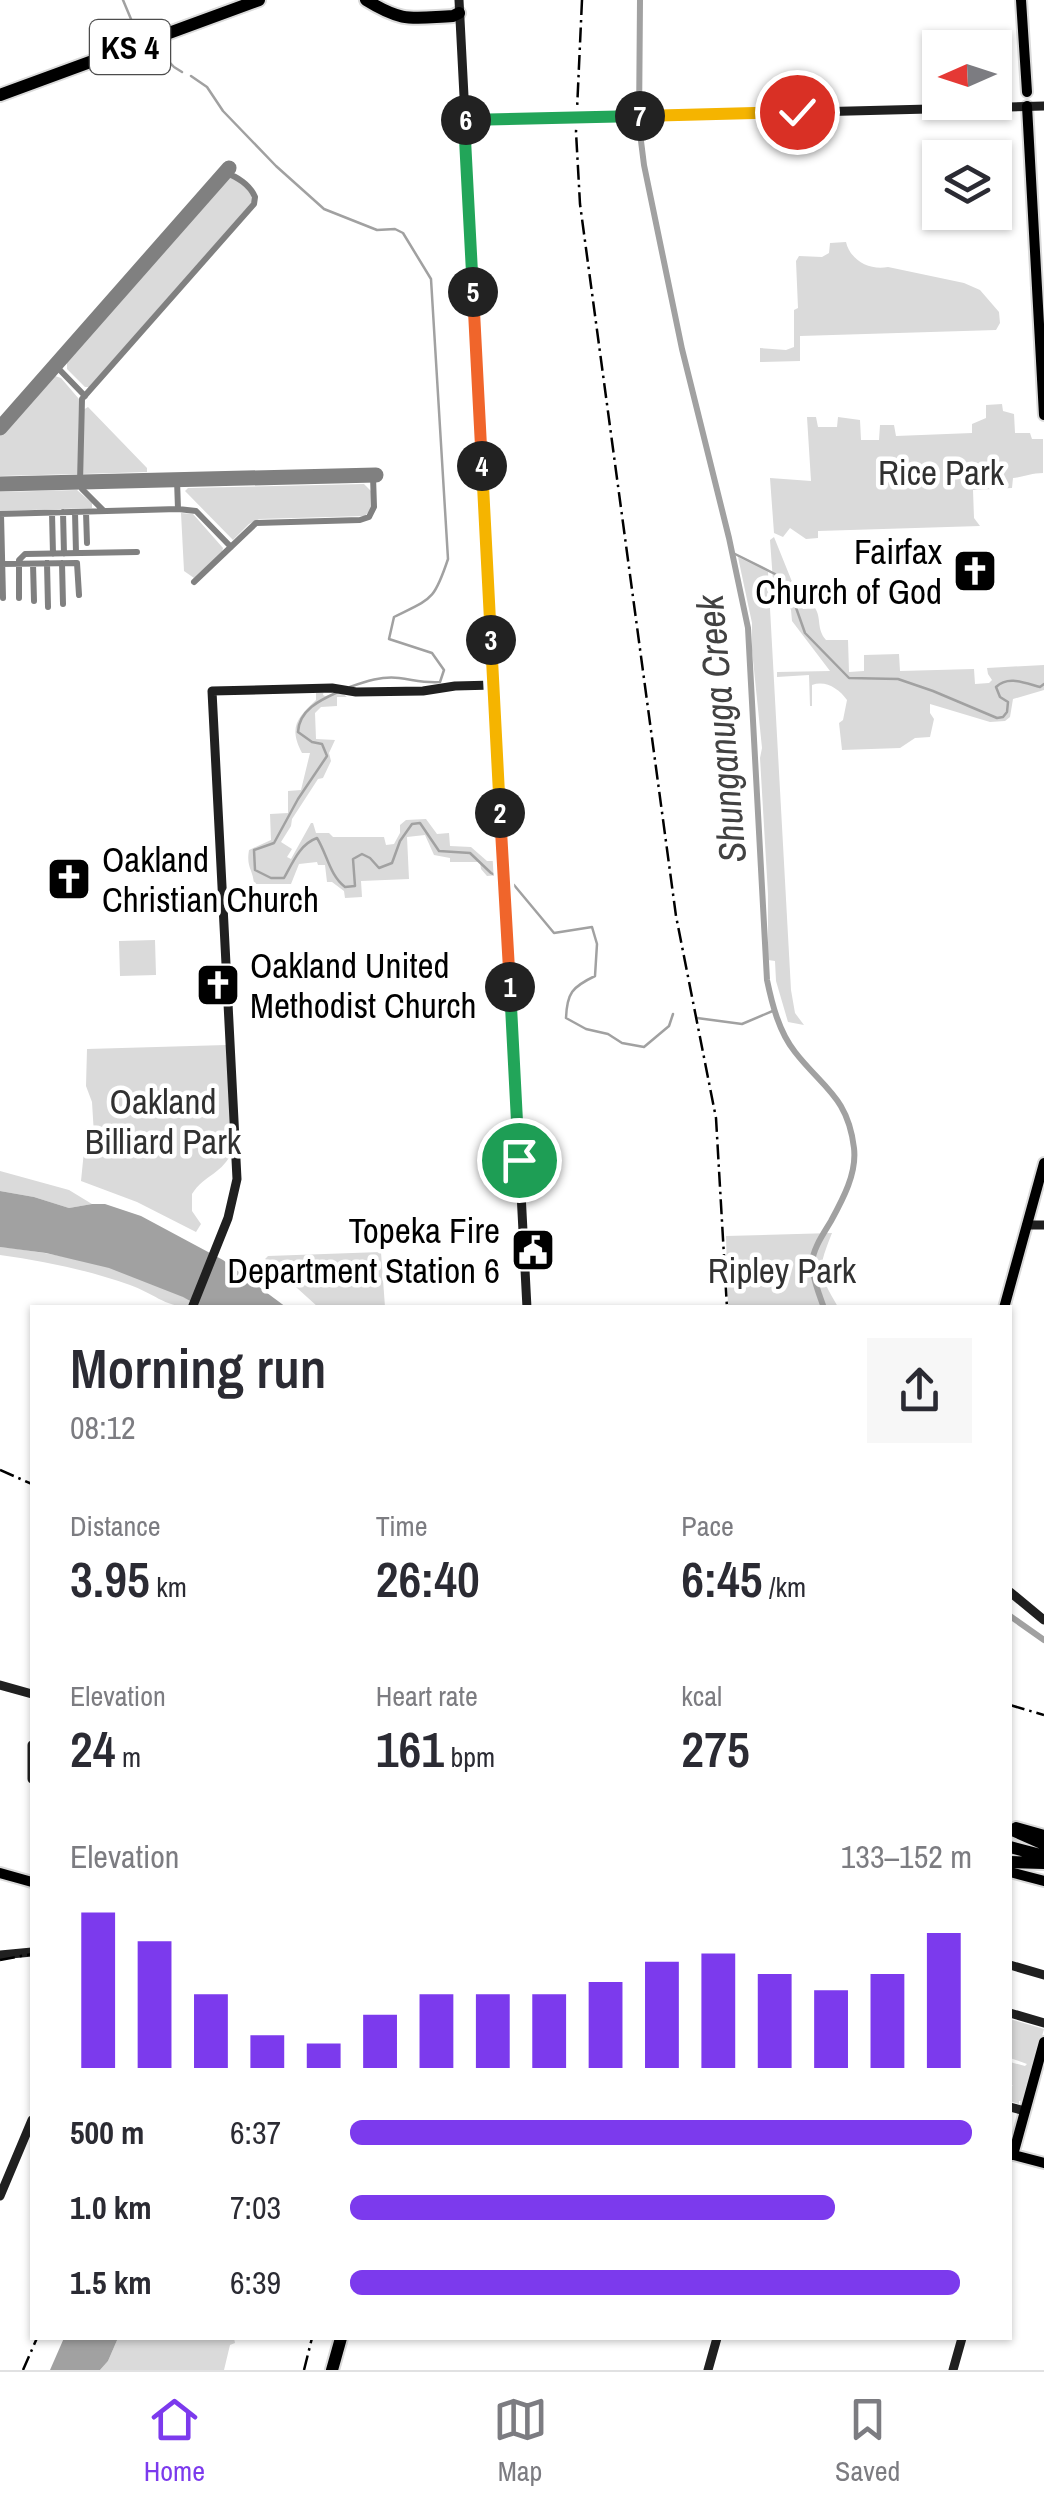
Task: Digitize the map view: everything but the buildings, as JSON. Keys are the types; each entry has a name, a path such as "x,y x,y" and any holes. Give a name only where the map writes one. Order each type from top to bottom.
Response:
{"highway":[{"path":"245,3 262,0"},
{"path":"366,0 401,18 453,16 459,7"},
{"path":"387,0 393,8 406,13 452,11 459,7"},
{"name":"KS 4","path":"0,95 245,3"},
{"path":"1012,1829 1044,1853"},
{"path":"1012,1845 1044,1853"},
{"path":"1012,1861 1044,1853"},
{"path":"324,2370 332,2340"},
{"path":"332,2370 340,2340"}],"main road":[{"path":"1021,0 1044,414"},
{"path":"459,7 526,1305"},
{"path":"464,120 1044,106"},
{"path":"193,1305 234,1200 237,1168 212,691 423,691 494,685"},
{"path":"1005,1305 1044,1163"},
{"path":"1027,1225 1044,1226"},
{"path":"1012,1594 1044,1620"},
{"path":"0,1685 30,1693"},
{"path":"1012,1827 1044,1835"},
{"path":"0,1873 30,1881"},
{"path":"1012,1873 1044,1882"},
{"path":"0,1954 30,1952"},
{"path":"1012,1966 1044,1974"},
{"path":"1012,2014 1044,2023"},
{"path":"1012,2155 1044,2042"},
{"path":"1012,2108 1025,2111"},
{"path":"0,2196 30,2125"},
{"path":"1012,2158 1044,2164"},
{"path":"708,2370 717,2340"},
{"path":"953,2370 961,2340"}],"green space":[{"path":"227,178 244,185 252,202 85,387 67,369 67,360"},
{"path":"846,242 856,259 868,266 964,283 980,290 999,312 1000,323 996,330 800,336 800,361 760,362 760,348 794,347 799,256 822,257 829,253 830,243"},
{"path":"55,376 79,399 78,474 0,476 0,436"},
{"name":"Rice Park","path":"1002,404 1003,411 1014,414 1015,433 1030,433 1032,439 1043,439 1043,473 1013,478 1012,488 973,490 974,518 980,526 818,531 818,538 806,539 790,528 783,537 774,533 770,478 811,481 807,417 816,417 818,427 837,427 838,417 860,420 861,440 879,440 880,425 894,425 896,436 972,433 972,424 986,418 986,405"},
{"path":"88,407 147,472 82,474 83,410"},
{"path":"364,484 371,491 371,509 365,516 259,519 233,540 185,491 188,488"},
{"path":"77,490 92,503 92,508 0,511 0,492"},
{"path":"181,513 193,514 223,548 194,578 184,571"},
{"path":"774,537 803,609 815,608 826,640 848,640 849,672 864,671 864,655 899,654 900,671 974,669 975,684 992,680 987,668 1044,665 1044,690 1013,699 1010,717 1005,721 990,722 930,704 934,719 930,737 915,738 900,748 842,750 839,723 847,700 844,696 827,685 812,685 810,706 809,675 777,677 777,672 830,671 792,621 791,610 773,581 770,540"},
{"path":"738,557 768,572 791,990 795,1013 804,1025 788,1022 776,981 775,961 768,960 762,748 752,623"},
{"path":"316,690 324,690 325,696 342,693 347,697 337,697 337,706 321,707 315,713 316,739 335,740 329,753 331,761 281,842 292,849 287,857 291,859 311,823 316,833 384,837 386,845 394,844 400,825 406,820 426,819 437,834 449,833 450,846 471,847 487,861 499,861 500,875 487,876 480,862 450,862 450,858 434,855 425,835 407,837 409,879 361,881 362,897 345,898 344,891 327,882 325,865 317,862 299,864 291,884 254,884 249,850 271,840 270,814 288,813 288,791 301,790 310,753 302,753 296,729 300,717 316,700"},
{"path":"155,940 156,975 120,976 119,941"},
{"name":"Oakland Billiard Park","path":"226,1045 232,1151 192,1194 192,1211 201,1224 196,1232 137,1202 81,1181 84,1151 95,1151 92,1102 86,1086 87,1049"},
{"path":"0,1171 69,1190 92,1204 69,1208 0,1191"},
{"name":"Ripley Park","path":"832,1233 822,1271 837,1305 728,1305 726,1236"},
{"path":"0,1247 99,1265 148,1280 191,1301 189,1305 173,1305 98,1275 0,1255"},
{"path":"381,1252 385,1305 316,1305 265,1259"},
{"path":"1012,2020 1044,2029 1034,2065 1030,2067 1033,2069 1024,2101 1019,2104 1012,2102 1012,2063 1027,2064 1012,2059"},
{"path":"117,2340 235,2343 230,2345 224,2370 100,2370"}],"shaded area":[{"path":"0,1191 69,1208 105,1204 141,1216 223,1260 283,1305 197,1305 109,1268 0,1247"},
{"path":"63,2340 117,2340 100,2370 50,2370"}],"waterway":[{"path":"123,0 136,31"},
{"name":"Shunganuga Creek","path":"640,0 639,125 644,165 682,349 748,628 767,980 785,1036 840,1105 854,1148 848,1186 813,1257 813,1274 823,1305"},
{"path":"157,49 182,72"},
{"path":"191,76 207,87 223,111 324,209 377,230 395,229 403,233 431,279 448,559 430,597 394,617 389,639 432,653 444,670 440,682 386,678 350,687"},
{"path":"731,552 775,574 794,602 805,633 849,678 898,679 997,718 1007,712 1008,702 1000,697 996,687 1001,683 1017,681 1040,687 1044,684"},
{"path":"338,692 318,702 299,724 298,732 322,744 327,756 274,843 254,850 255,870 271,878 284,878 301,849 317,838 340,882 345,887 355,886 353,859 362,854 379,868 392,863 400,841 412,824 420,823 439,851 470,853 501,878"},
{"path":"508,881 554,933 592,927 597,944 595,976 572,992 566,1018 622,1043 644,1047 669,1026 673,1014"},
{"path":"697,1018 742,1024 775,1010"},
{"name":"Shunganuga Creek","path":"1012,1617 1044,1640"}],"taxiway":[{"path":"104,511 80,482 82,399 254,204 255,197 246,185 224,173"},
{"path":"55,365 85,396"},
{"path":"194,582 256,523 369,517 374,507 373,476"},
{"path":"177,480 178,509"},
{"path":"0,514 196,511 231,547"},
{"path":"63,512 64,554"},
{"path":"75,512 76,553"},
{"path":"86,512 87,543"},
{"path":"52,513 53,554"},
{"path":"1,514 3,598"},
{"path":"19,598 19,560 25,554 137,552"},
{"path":"47,563 48,607"},
{"path":"62,563 63,604"},
{"path":"0,564 77,563 79,595"},
{"path":"33,564 34,601"}],"runway":[{"path":"0,428 229,168"},
{"path":"0,484 376,475"}],"railway":[{"path":"582,0 576,132 580,204 676,916 716,1118 727,1305"},
{"path":"0,1470 30,1483"},
{"path":"1012,1706 1044,1715"},
{"path":"0,1960 30,1954"},
{"path":"23,2370 36,2340"},
{"path":"304,2370 312,2340"}],"place":[{"name":"Fairfax Church of God","path":"975,571"},
{"name":"Oakland Christian Church","path":"69,879"},
{"name":"Oakland United Methodist Church","path":"218,985"},
{"name":"Topeka Fire Department Station 6","path":"533,1250"}],"route":[{"path":"519,1160 464,120 797,112"}]}
